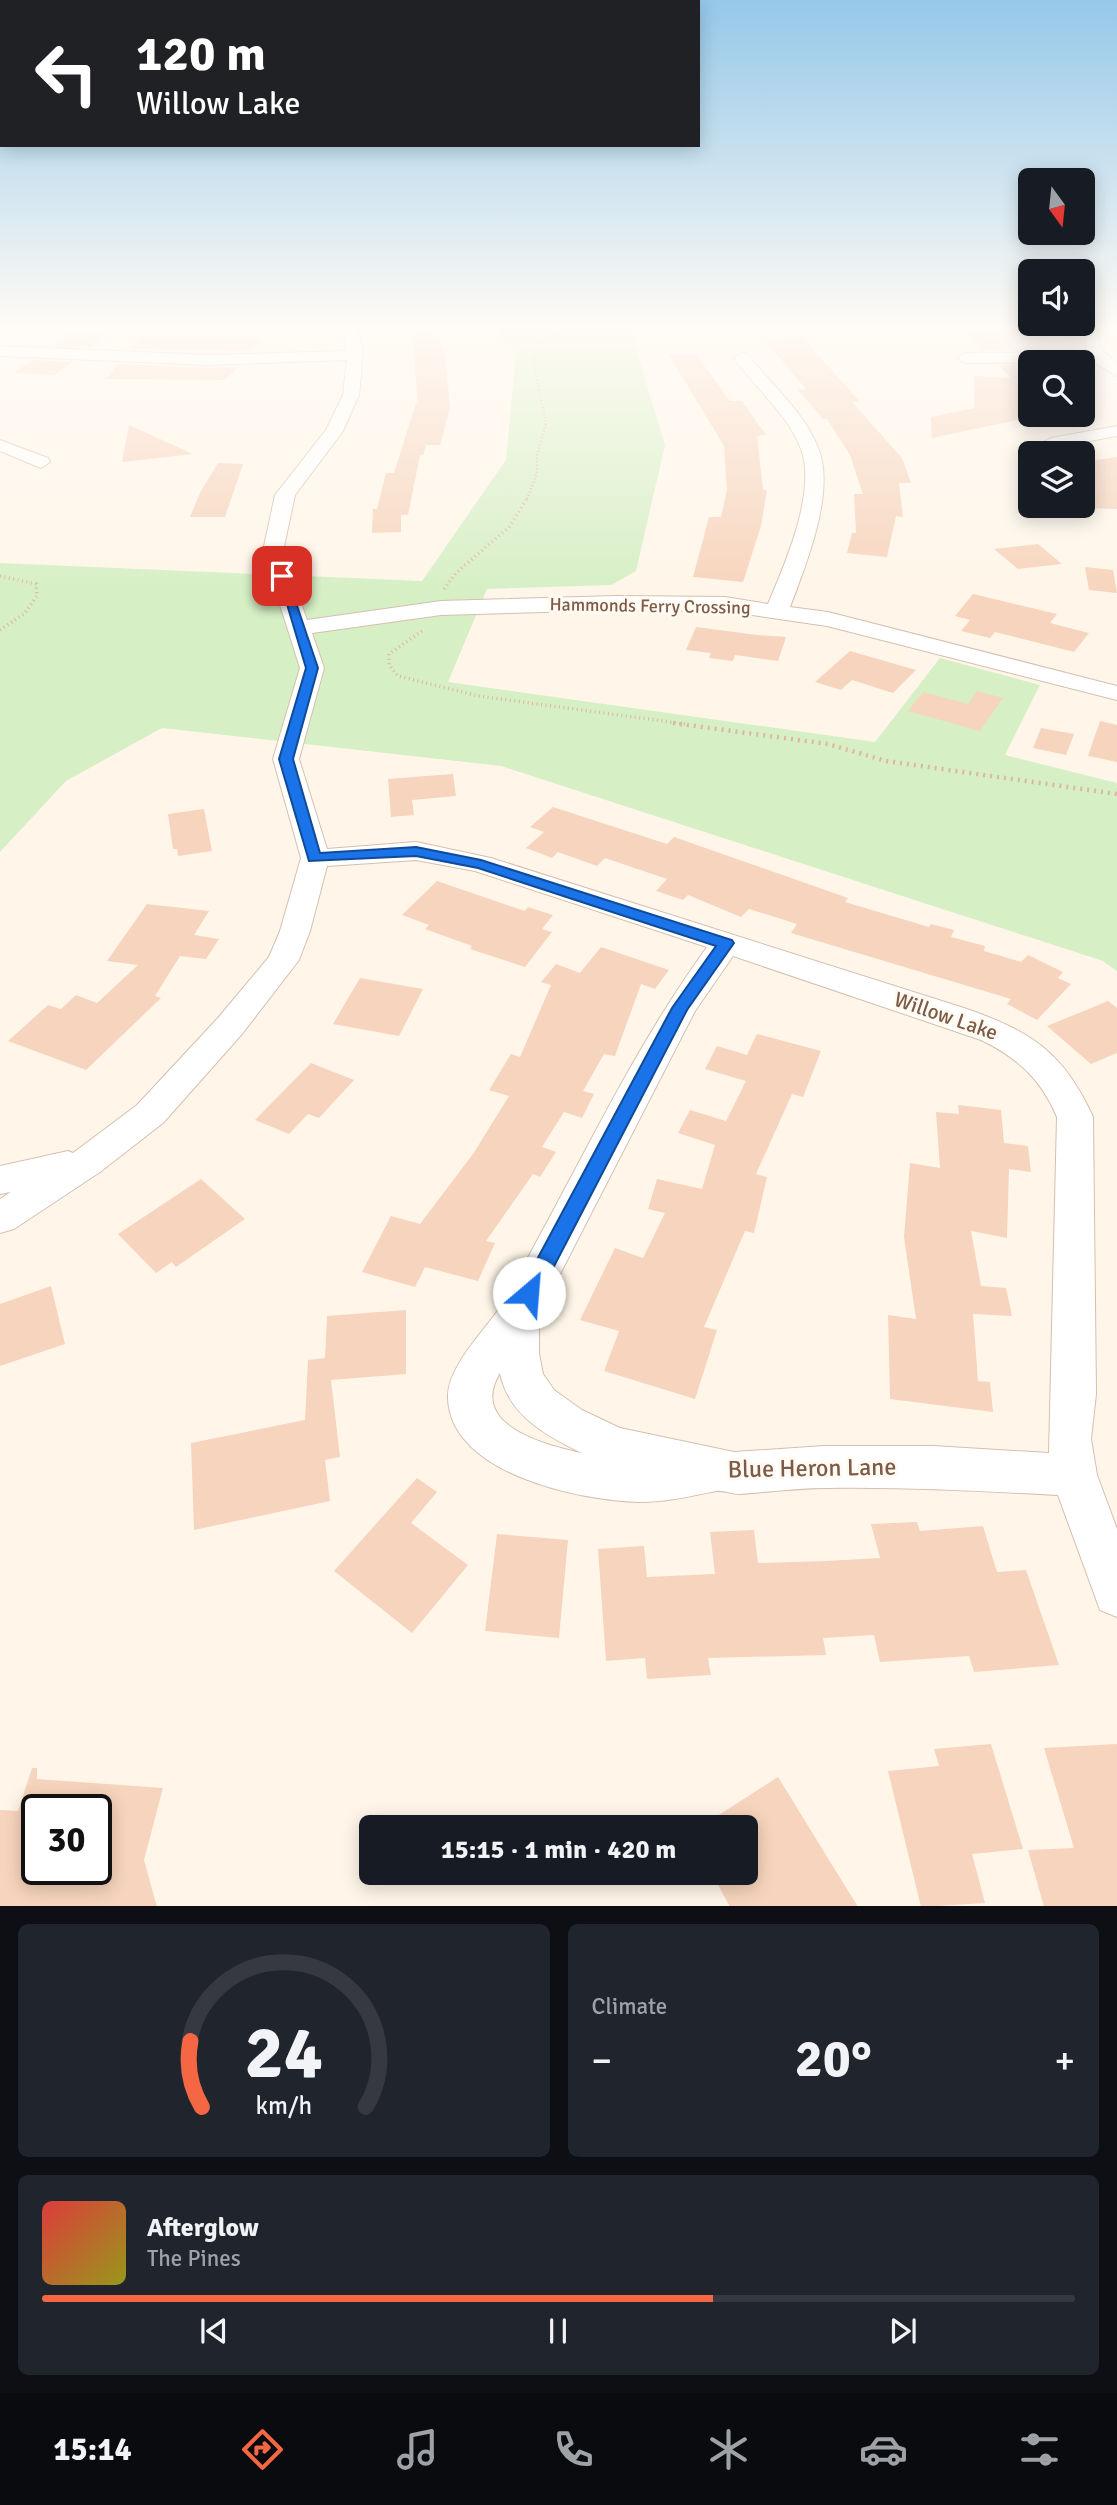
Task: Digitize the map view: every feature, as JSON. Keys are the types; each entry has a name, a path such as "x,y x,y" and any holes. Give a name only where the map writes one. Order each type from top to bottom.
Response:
{"street":[{"path":"0,1218 87,1161 149,1114 229,1026 283,960 306,900 314,858 286,759 312,668 272,551 285,495 334,431 342,415"},
{"path":"777,610 802,543 814,486 814,465 804,439 786,415"},
{"path":"1062,441 1117,431"},
{"path":"0,446 41,462"},
{"name":"Hammonds Ferry Crossing","path":"300,628 441,608 690,603 777,610 842,622 1117,693"},
{"name":"Willow Lake","path":"314,858 416,852 481,864 998,1032 1030,1052 1064,1087 1075,1117 1074,1394 1069,1439 1074,1475 1117,1593"},
{"name":"Blue Heron Lane","path":"726,943 680,1008 518,1315 518,1354 523,1380 539,1404 566,1423 615,1447 734,1473 824,1467 933,1467 1074,1475"},
{"path":"0,1180 87,1161"},
{"path":"518,1315 479,1371 469,1396 473,1419 489,1438 519,1454 575,1473 640,1481 734,1473"}],"path":[{"path":"545,415 546,423 537,456 537,473 528,497 509,527 446,583 441,608 434,624 389,654 388,666 398,676 478,696 828,744 886,761 1117,794"},
{"path":"0,576 36,584 37,596 24,614 0,630"}],"green space":[{"path":"510,415 656,415 665,445 636,571 611,585 487,589 448,682 875,742 940,658 1040,685 1005,755 1117,783 1117,971 1103,961 501,766 162,728 66,781 0,852 0,563 422,581 506,460"}],"building":[{"path":"412,415 448,415 440,445 426,445 423,455 420,455 408,515 401,515 401,532 372,533 373,509 377,509 386,473 394,473"},
{"path":"705,415 752,415 766,435 757,436 763,490 767,490 761,526 743,582 693,577 709,517 721,517 727,490 724,446"},
{"path":"820,415 864,415 902,458 911,483 899,483 903,517 896,516 887,557 847,553 852,533 856,533 854,494 863,494 850,455 827,419"},
{"path":"1018,415 1018,420 932,438 931,417"},
{"path":"129,425 193,454 122,462"},
{"path":"1117,457 1117,509 1095,508 1095,460"},
{"path":"218,463 243,464 225,517 190,517 200,493"},
{"path":"1038,544 1062,564 1018,569 994,549"},
{"path":"1085,567 1113,570 1117,593 1089,590"},
{"path":"973,594 1057,614 1050,623 1089,633 1074,652 995,632 990,638 961,631 970,620 955,616"},
{"path":"696,627 786,637 778,661 735,655 733,661 709,658 711,653 686,650"},
{"path":"850,651 916,670 893,693 852,680 841,690 815,682"},
{"path":"977,691 1003,698 980,731 908,711 923,692 968,704"},
{"path":"1100,721 1117,725 1117,762 1088,756"},
{"path":"1041,728 1074,734 1066,755 1033,748"},
{"path":"453,774 456,796 412,800 414,815 391,817 388,779"},
{"path":"553,807 667,844 674,837 848,898 845,902 929,927 931,924 954,930 951,937 985,946 984,951 1021,962 1028,955 1063,972 1058,978 1071,984 1037,1020 1007,1004 1011,999 791,933 797,924 749,909 741,917 688,895 683,900 656,891 667,879 605,858 597,866 558,852 552,858 526,848 544,832 530,827"},
{"path":"204,809 212,851 178,856 177,849 173,849 168,814"},
{"path":"437,881 525,911 528,907 553,915 542,929 552,932 525,967 470,949 472,946 425,929 429,925 402,915"},
{"path":"147,904 209,911 194,935 219,939 206,959 180,956 155,996 161,998 86,1070 8,1041 48,1005 61,1009 76,995 97,1003 138,965 107,961"},
{"path":"601,947 669,970 655,989 641,984 615,1056 604,1054 583,1091 594,1094 582,1118 564,1112 542,1147 556,1152 540,1177 533,1174 486,1241 495,1243 478,1281 425,1267 415,1287 362,1272 391,1216 420,1224 473,1154 509,1096 489,1090 511,1054 520,1057 551,985 541,982 556,964 580,973"},
{"path":"360,978 423,989 399,1036 333,1024"},
{"path":"1108,1001 1117,1008 1117,1053 1091,1064 1047,1026"},
{"path":"757,1034 821,1051 803,1097 792,1094 756,1174 767,1177 754,1233 745,1231 704,1327 717,1330 695,1399 604,1371 619,1331 580,1320 615,1248 643,1258 665,1213 648,1209 657,1179 702,1189 715,1145 678,1133 690,1110 726,1121 746,1081 705,1069 717,1046 747,1055"},
{"path":"311,1063 354,1080 319,1118 308,1114 289,1134 255,1120"},
{"path":"958,1105 1001,1110 1004,1143 1028,1146 1031,1172 1009,1169 1007,1238 971,1231 981,1286 1006,1288 1012,1316 973,1314 978,1381 990,1382 993,1412 890,1399 888,1315 916,1319 904,1237 910,1163 940,1168 936,1112 959,1114"},
{"path":"201,1179 245,1219 176,1267 172,1262 156,1273 118,1234"},
{"path":"51,1286 65,1344 0,1366 0,1304"},
{"path":"406,1310 406,1374 331,1380 340,1457 325,1460 330,1501 194,1530 191,1443 305,1420 308,1360 325,1358 327,1316"},
{"path":"417,1478 437,1492 411,1523 468,1565 412,1633 334,1571"},
{"path":"917,1522 920,1531 983,1526 997,1572 1026,1570 1059,1665 974,1672 969,1656 880,1662 874,1635 823,1638 826,1655 708,1658 711,1675 647,1679 645,1658 606,1661 598,1549 644,1546 647,1577 715,1574 710,1532 754,1530 758,1563 826,1561 880,1558 871,1524"},
{"path":"497,1534 568,1540 559,1638 485,1631"},
{"path":"991,1744 1023,1849 972,1854 985,1903 921,1906 888,1771 939,1766 934,1749"},
{"path":"1117,1744 1117,1906 1044,1906 1028,1850 1074,1848 1044,1748"},
{"path":"32,1768 37,1768 37,1779 163,1788 144,1860 157,1906 0,1906 0,1810 18,1811 21,1802 21,1885 112,1885 112,1794 24,1794"},
{"path":"778,1777 857,1906 729,1906 718,1885 758,1885 758,1815 719,1815"}],"route":[{"path":"282,576 312,668 286,759 314,858 416,852 481,864 619,906 726,943 680,1008 529,1293"}]}
